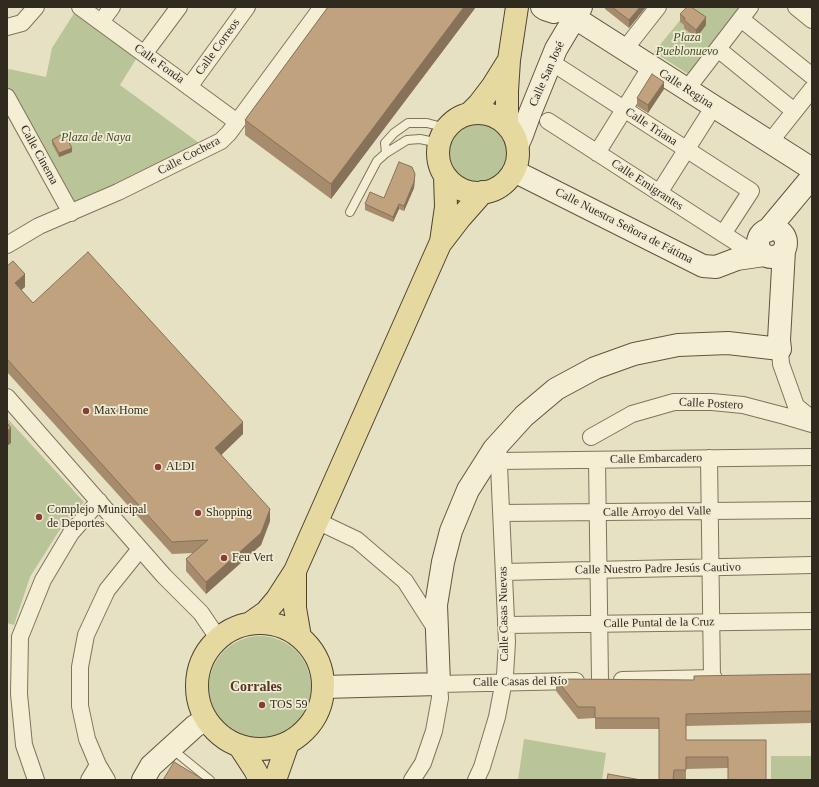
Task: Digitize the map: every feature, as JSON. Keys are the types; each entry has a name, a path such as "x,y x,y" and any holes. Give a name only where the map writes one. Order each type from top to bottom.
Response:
{"main road":[{"path":"507,125 508,60 517,7"},
{"path":"470,113 492,87 508,60"},
{"path":"470,113 484,113 496,117 507,125 514,134 518,144 519,153 514,171 509,179 501,186 493,190 472,192 453,184 445,176 438,160 443,135 457,118 470,113"},
{"path":"440,244 446,207 445,176"},
{"path":"249,624 266,612 277,600 295,571 440,244 483,192"},
{"path":"295,571 295,608 300,638"},
{"path":"249,624 267,624 285,628 300,638 312,652 320,669 323,687 321,704 313,720 302,734 288,743 272,749 256,750 240,747 225,740 206,720 196,695 197,674 205,654 218,638 233,629 249,624"},
{"path":"275,780 288,743"},
{"path":"240,747 260,780"}],"street":[{"path":"7,27 22,23 36,7"},
{"name":"Calle Fonda","path":"80,7 237,122"},
{"path":"101,22 112,7"},
{"path":"144,54 179,7"},
{"name":"Calle Correos","path":"189,87 248,7"},
{"name":"Calle Cochera","path":"7,244 39,226 118,192 221,140 229,133 322,7"},
{"path":"625,49 658,7"},
{"path":"796,7 812,20"},
{"name":"Calle Regina","path":"564,9 812,169"},
{"name":"Calle San José","path":"518,144 556,49 564,9"},
{"path":"687,89 746,13 812,76"},
{"path":"718,48 794,111"},
{"name":"Calle Triana","path":"551,62 752,191 724,234"},
{"path":"597,153 651,66"},
{"path":"770,142 812,89"},
{"name":"Calle Cinema","path":"7,97 71,213"},
{"path":"659,193 714,106"},
{"name":"Calle Emigrantes","path":"548,121 724,234 764,247"},
{"name":"Calle Nuestra Señora de Fátima","path":"514,171 704,266 716,267 764,247"},
{"path":"812,177 798,194 792,209 764,247 781,274 782,281 779,340 781,364 796,406 812,420"},
{"path":"412,780 423,763 434,731 440,698 436,605 443,562 451,531 468,490 494,449 499,453 524,416 556,389 595,368 634,354 678,345 728,343 780,349"},
{"path":"7,397 140,549 201,613 218,638"},
{"name":"Calle Postero","path":"591,437 632,414 674,402 712,402 743,405 812,424"},
{"name":"Calle Embarcadero","path":"499,453 597,460 812,457"},
{"name":"Calle Casas Nuevas","path":"476,780 482,767 497,717 503,683 507,642 499,453"},
{"path":"709,458 711,622"},
{"path":"597,460 600,681"},
{"path":"36,780 24,745 14,636 43,580 70,533 99,501"},
{"name":"Calle Arroyo del Valle","path":"502,513 812,510"},
{"path":"317,521 356,540 405,581 437,631"},
{"path":"107,780 98,765 87,739 80,706 80,667 86,635 108,590 140,549"},
{"name":"Calle Nuestro Padre Jesús Cautivo","path":"504,572 812,565"},
{"name":"Calle Puntal de la Cruz","path":"506,626 812,620"},
{"name":"Calle Casas del Río","path":"323,687 720,678 711,622"},
{"path":"143,780 151,766 195,726 206,720"},
{"path":"89,780 98,765"}],"lane":[{"path":"386,153 385,143 394,133 408,123 427,123 443,135"},
{"path":"350,212 377,161 386,153 407,140 443,135"},
{"path":"171,748 210,780"}],"green space":[{"name":"Plaza de Naya","path":"78,7 141,51 120,85 206,148 71,213 7,97 7,71 9,69 46,77 52,48"},
{"name":"Plaza Pueblonuevo","path":"691,7 745,7 691,76 654,52"},
{"path":"479,122 496,127 501,131 505,136 510,153 505,170 501,175 496,179 479,184 462,179 457,175 453,170 448,153 453,136 457,131 462,127"},
{"name":"Complejo Municipal de Deportes","path":"7,418 84,502 59,531 30,577 14,625 7,623"},
{"path":"260,636 280,640 296,651 307,667 311,687 307,707 296,723 280,734 260,738 240,734 224,723 213,707 209,687 213,667 224,651 240,640"},
{"path":"524,739 606,753 602,780 518,780"},
{"path":"771,756 812,756 812,780 771,780"}],"building":[{"path":"328,7 464,7 331,184 245,120"},
{"path":"612,7 640,7 629,20"},
{"path":"687,7 691,7 706,17 696,30 684,20 685,18 680,14"},
{"path":"652,74 664,82 648,105 637,98"},
{"path":"64,133 72,148 59,153 52,140"},
{"path":"399,162 412,167 415,174 414,182 404,206 399,204 393,217 365,204 370,192 384,198"},
{"path":"88,252 243,422 215,448 270,509 261,533 206,582 186,559 208,540 172,542 7,359 7,266 13,261 25,274 15,283 33,303"},
{"path":"7,423 11,428 7,431"},
{"path":"812,674 812,711 686,714 686,740 766,740 766,780 728,780 728,757 686,757 686,770 674,770 673,780 659,780 659,718 595,718 595,707 578,707 556,679 694,680 694,676"},
{"path":"174,762 204,780 163,780"},
{"path":"608,774 641,780 607,780"}],"place":[{"name":"Max Home","path":"86,411"},
{"name":"ALDI","path":"158,467"},
{"name":"Shopping","path":"198,513"},
{"name":"Complejo Municipal de Deportes","path":"39,517"},
{"name":"Feu Vert","path":"224,558"},
{"name":"TOS 59","path":"262,705"}],"district":[{"name":"Corrales","path":"256,687"}]}
